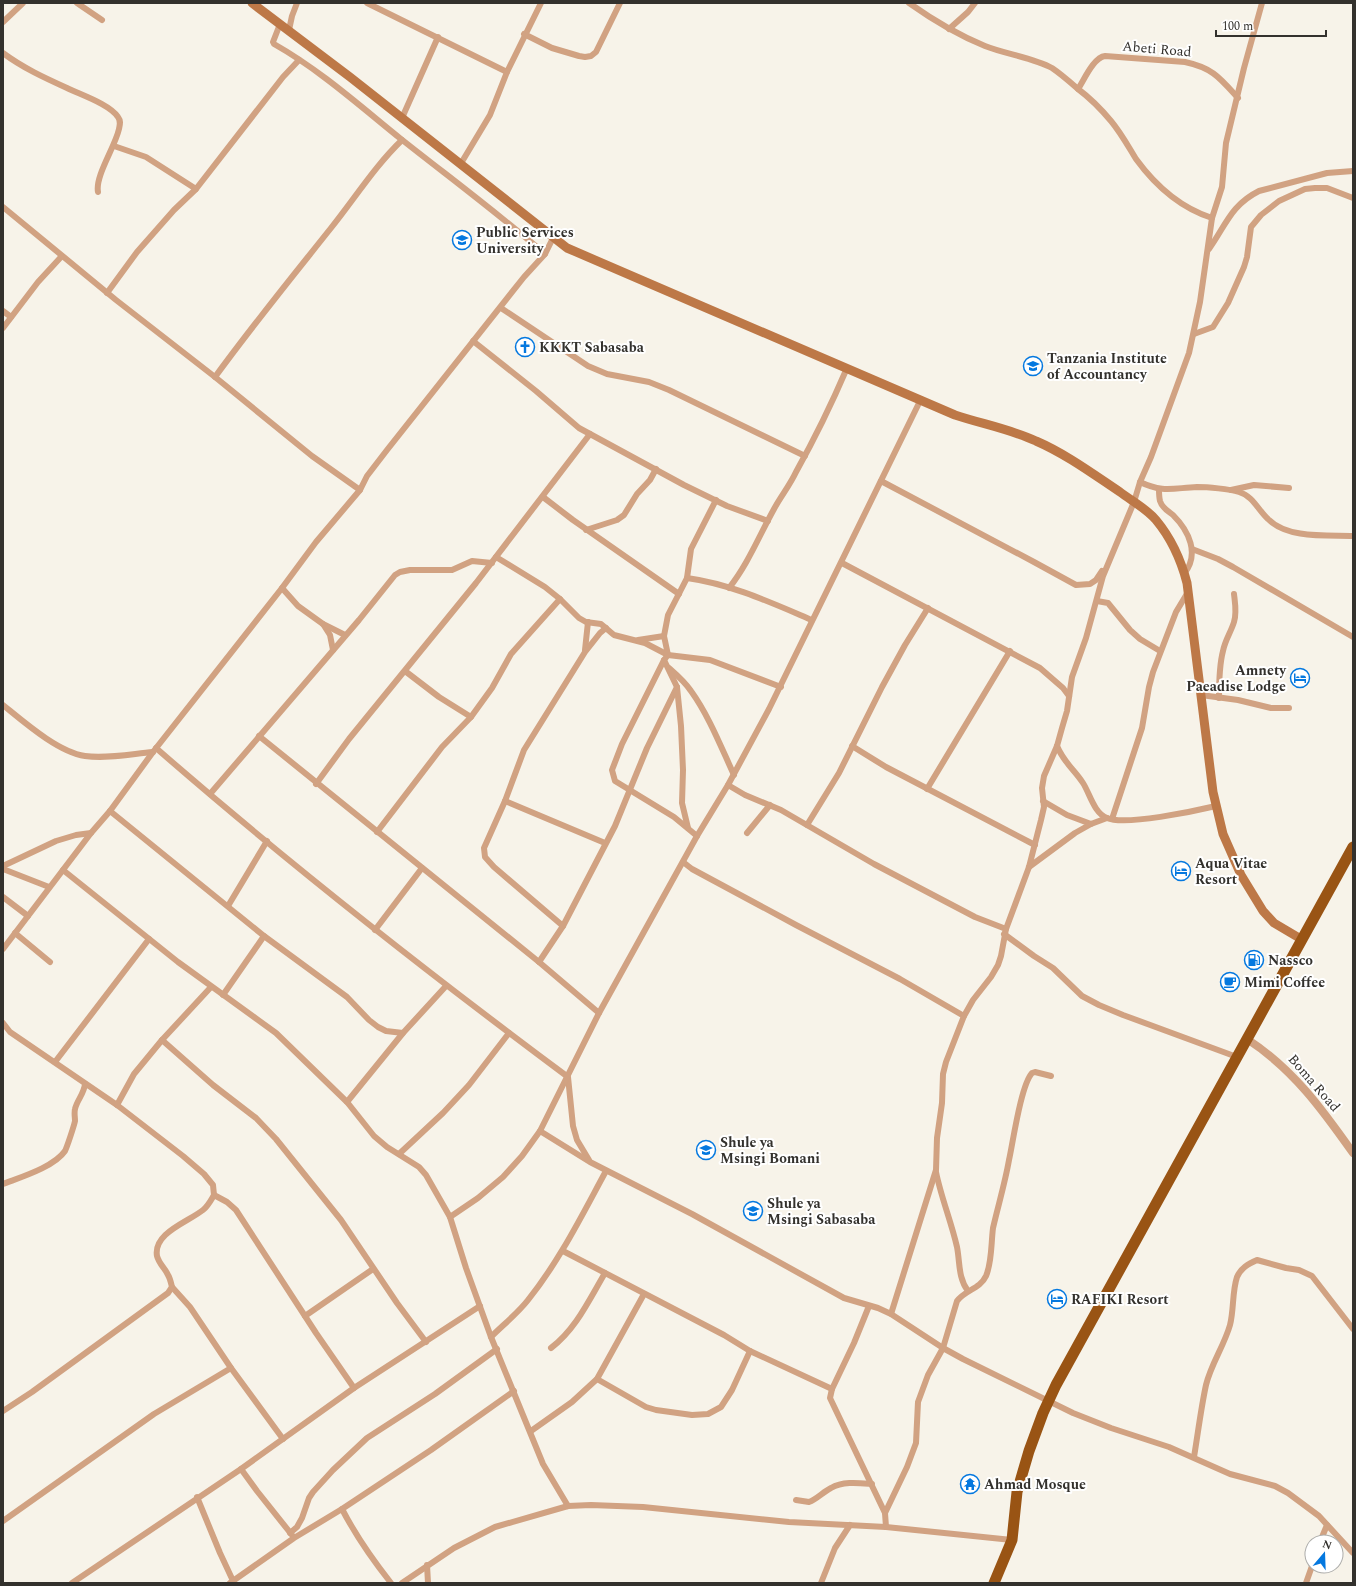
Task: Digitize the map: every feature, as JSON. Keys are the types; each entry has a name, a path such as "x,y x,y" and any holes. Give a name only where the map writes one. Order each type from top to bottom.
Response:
{"highway":[{"path":"994,1583 1012,1540 1017,1492 1035,1434 1048,1401 1353,847"}],"main road":[{"path":"252,3 402,118 553,238 576,252 921,399 955,415 1002,428 1036,441 1075,463 1134,502 1155,519 1166,534 1180,560 1188,592 1212,784 1223,834 1231,856 1263,911 1274,923 1301,939"}],"street":[{"path":"3,22 23,3"},
{"path":"77,3 102,20"},
{"path":"289,30 297,3"},
{"path":"367,3 507,72"},
{"path":"380,9 384,3"},
{"path":"460,165 490,115 507,72 540,3"},
{"path":"524,34 552,48 585,57 591,56 596,52 620,3"},
{"path":"909,3 949,29 987,47 1044,65 1057,72 1078,88 1110,120 1145,171 1156,182 1187,208 1196,213 1212,218"},
{"path":"949,29 968,12 975,3"},
{"path":"968,1291 961,1279 956,1245 940,1192 936,1170 937,1138 942,1103 943,1074 946,1062 964,1016 998,965 1005,932 1029,867 1035,845 1043,812 1042,788 1044,776 1057,746 1067,711 1072,677 1086,638 1103,576 1134,502 1140,482 1185,368 1194,334 1212,218 1222,187 1226,143 1244,68 1262,3"},
{"path":"280,24 273,42 343,92 521,233 545,254"},
{"path":"402,118 438,37"},
{"path":"3,53 33,72 88,97 115,113 120,121 114,146 101,171 97,187 98,192"},
{"name":"Abeti Road","path":"1078,88 1098,59 1101,57 1115,57 1198,64 1219,77 1238,98"},
{"path":"107,294 137,252 174,210 196,189 282,77 299,60"},
{"path":"215,377 245,336 345,210 386,155 402,140"},
{"path":"114,146 146,157 196,189"},
{"path":"1208,250 1232,212 1249,196 1259,191 1327,173 1353,171"},
{"path":"1194,334 1213,327 1228,303 1244,267 1247,257 1251,227 1261,215 1279,201 1305,189 1326,188 1353,198"},
{"path":"3,207 107,294 215,377 312,456 360,490"},
{"path":"3,949 316,542 360,490 367,476 387,450 524,277 545,254 553,238"},
{"path":"3,328 10,317 61,257"},
{"path":"500,308 588,366 607,374 649,382 669,390 805,456"},
{"path":"3,311 10,317"},
{"path":"473,341 536,391 579,428 679,482 716,500 768,521"},
{"path":"728,588 739,574 805,456 847,368"},
{"path":"450,1217 478,1198 503,1177 522,1156 540,1131 599,1013 697,836 734,775 781,687 812,620 842,563 921,399"},
{"path":"316,784 349,739 543,497 590,434"},
{"path":"586,530 617,520 624,515 637,494 650,480 656,469"},
{"path":"881,481 1076,585 1090,584 1096,580 1110,560"},
{"path":"1140,482 1159,489 1174,490 1198,487 1230,490 1245,494 1253,501 1268,520 1281,528 1321,536 1353,536"},
{"path":"1230,490 1254,485 1289,488"},
{"path":"1159,489 1160,502 1174,516 1187,535 1192,549 1191,565 1184,574"},
{"path":"543,497 586,530 679,594"},
{"path":"688,828 682,802 683,770 677,687 666,660 664,636 671,608 687,578 689,553 716,500"},
{"path":"1192,549 1234,567 1353,637"},
{"path":"496,557 545,587 560,599 579,618 588,622 596,623 606,628 614,635 650,645 666,660 692,692 734,775"},
{"path":"210,794 389,582 400,572 410,570 452,570 472,561 492,562"},
{"path":"842,563 1040,668 1063,688 1069,696"},
{"path":"687,578 728,588 776,604 812,620"},
{"path":"282,588 298,606 323,624 345,635"},
{"path":"1109,819 1142,728 1149,686 1160,651 1176,612 1188,592"},
{"path":"1219,698 1219,678 1222,652 1236,613 1234,594"},
{"path":"377,832 442,747 472,717 492,688 511,654 560,599"},
{"path":"1097,601 1108,603 1130,630 1140,639 1160,651"},
{"path":"807,825 839,772 905,645 928,608"},
{"path":"585,652 588,622"},
{"path":"323,624 330,636 333,650"},
{"path":"563,926 514,886 494,867 485,857 484,848 505,802 519,762 529,740 585,652 600,633 606,628"},
{"path":"636,640 655,636 664,636"},
{"path":"927,789 1010,651"},
{"path":"666,660 710,660 781,687"},
{"path":"666,660 622,744 612,770 615,781 662,810 697,836"},
{"path":"405,671 439,697 472,717"},
{"path":"539,962 563,926 615,826 647,748 677,687"},
{"path":"1201,695 1271,708 1289,708"},
{"path":"3,705 57,746 85,756 102,757 155,750 375,930 446,986 568,1077 573,1126 577,1140 590,1162"},
{"path":"259,736 316,784 539,962 599,1013"},
{"path":"852,746 886,767 1035,845"},
{"path":"1057,746 1064,761 1082,782 1099,812 1109,819"},
{"path":"728,785 745,795 770,805 874,864 1005,932 1034,956 1053,968 1087,999 1117,1012 1237,1057"},
{"path":"1043,801 1067,815 1091,824"},
{"path":"505,802 605,843"},
{"path":"747,834 770,805"},
{"path":"1029,867 1075,833 1091,824 1109,819 1146,819 1216,806"},
{"path":"110,811 264,936 347,997 369,1020 378,1027 386,1031 403,1033"},
{"path":"3,867 56,841 76,835 91,833"},
{"path":"228,906 267,841"},
{"path":"683,862 692,869 900,979 964,1016"},
{"path":"3,867 49,888"},
{"path":"375,930 422,868"},
{"path":"63,870 211,987 276,1033 346,1102 374,1136 387,1147 419,1167 426,1174 434,1185 450,1217 466,1268 491,1337 531,1431 543,1464 568,1506"},
{"path":"3,897 28,916"},
{"path":"15,933 50,962"},
{"path":"223,995 264,936"},
{"path":"54,1062 149,939"},
{"path":"346,1102 403,1033 446,986"},
{"path":"117,1105 134,1074 162,1040 211,987"},
{"path":"3,1023 10,1032 117,1105 204,1174 213,1185 214,1195 205,1209 166,1234 159,1241 157,1247 158,1261 169,1276 172,1287 190,1307 230,1368 283,1439"},
{"path":"3,1031 10,1032"},
{"path":"399,1154 443,1113 469,1085 509,1033"},
{"name":"Boma Road","path":"1247,1039 1286,1068 1310,1094 1353,1153"},
{"path":"162,1040 213,1085 256,1118 276,1139 341,1220 373,1269 426,1342"},
{"path":"885,1513 913,1454 916,1443 918,1402 925,1382 943,1348 957,1301 968,1291 980,1285 987,1273 994,1228 1010,1159 1012,1139 1025,1086 1032,1073 1035,1072 1051,1076"},
{"path":"3,1184 43,1167 65,1150 75,1122 75,1108 84,1092 85,1084"},
{"path":"540,1131 606,1171 692,1214 844,1298 891,1314 943,1348 1048,1401 1073,1413 1112,1428 1194,1457 1230,1474 1275,1486 1299,1500 1319,1516 1353,1553"},
{"path":"891,1314 936,1170"},
{"path":"491,1337 527,1301 563,1251 606,1171"},
{"path":"214,1195 227,1202 236,1210 354,1388"},
{"path":"563,1251 724,1335 750,1351 832,1389"},
{"path":"1194,1457 1206,1385 1212,1366 1226,1339 1232,1313 1235,1287 1242,1269 1257,1260 1299,1270 1312,1276 1353,1329"},
{"path":"305,1316 373,1269"},
{"path":"550,1348 566,1335 573,1326 605,1273"},
{"path":"3,1411 32,1392 163,1298 172,1287"},
{"path":"531,1431 572,1402 597,1380 644,1294"},
{"path":"72,1583 197,1497 241,1469 354,1388 480,1306"},
{"path":"869,1306 854,1343 832,1389 830,1398 832,1405 885,1513 886,1527"},
{"path":"292,1535 302,1518 309,1498 313,1492 333,1470 367,1438 428,1398 497,1349"},
{"path":"597,1380 630,1396 646,1407 656,1410 692,1415 708,1414 721,1407 732,1390 750,1351"},
{"path":"3,1521 154,1414 230,1368"},
{"path":"197,1497 232,1582 292,1535 342,1509 431,1450 514,1391"},
{"path":"241,1469 257,1492 292,1535"},
{"path":"796,1500 809,1502 830,1488 838,1485 849,1483 872,1484"},
{"path":"402,1583 454,1548 495,1527 568,1506 636,1506 789,1522 886,1527 1012,1540"},
{"path":"342,1509 353,1531 370,1557 391,1583"},
{"path":"1323,1534 1327,1524"},
{"path":"820,1583 835,1548 850,1525"},
{"path":"427,1565 428,1583"}],"place":[{"name":"Public Services University","path":"462,240"},
{"name":"KKKT Sabasaba","path":"525,347"},
{"name":"Tanzania Institute of Accountancy","path":"1033,366"},
{"name":"Amnety Paeadise Lodge","path":"1300,678"},
{"name":"Aqua Vitae Resort","path":"1181,871"},
{"name":"Nassco","path":"1254,960"},
{"name":"Mimi Coffee","path":"1230,982"},
{"name":"Shule ya Msingi Bomani","path":"706,1150"},
{"name":"Shule ya Msingi Sabasaba","path":"753,1211"},
{"name":"RAFIKI Resort","path":"1057,1299"},
{"name":"Ahmad Mosque","path":"970,1484"}]}
